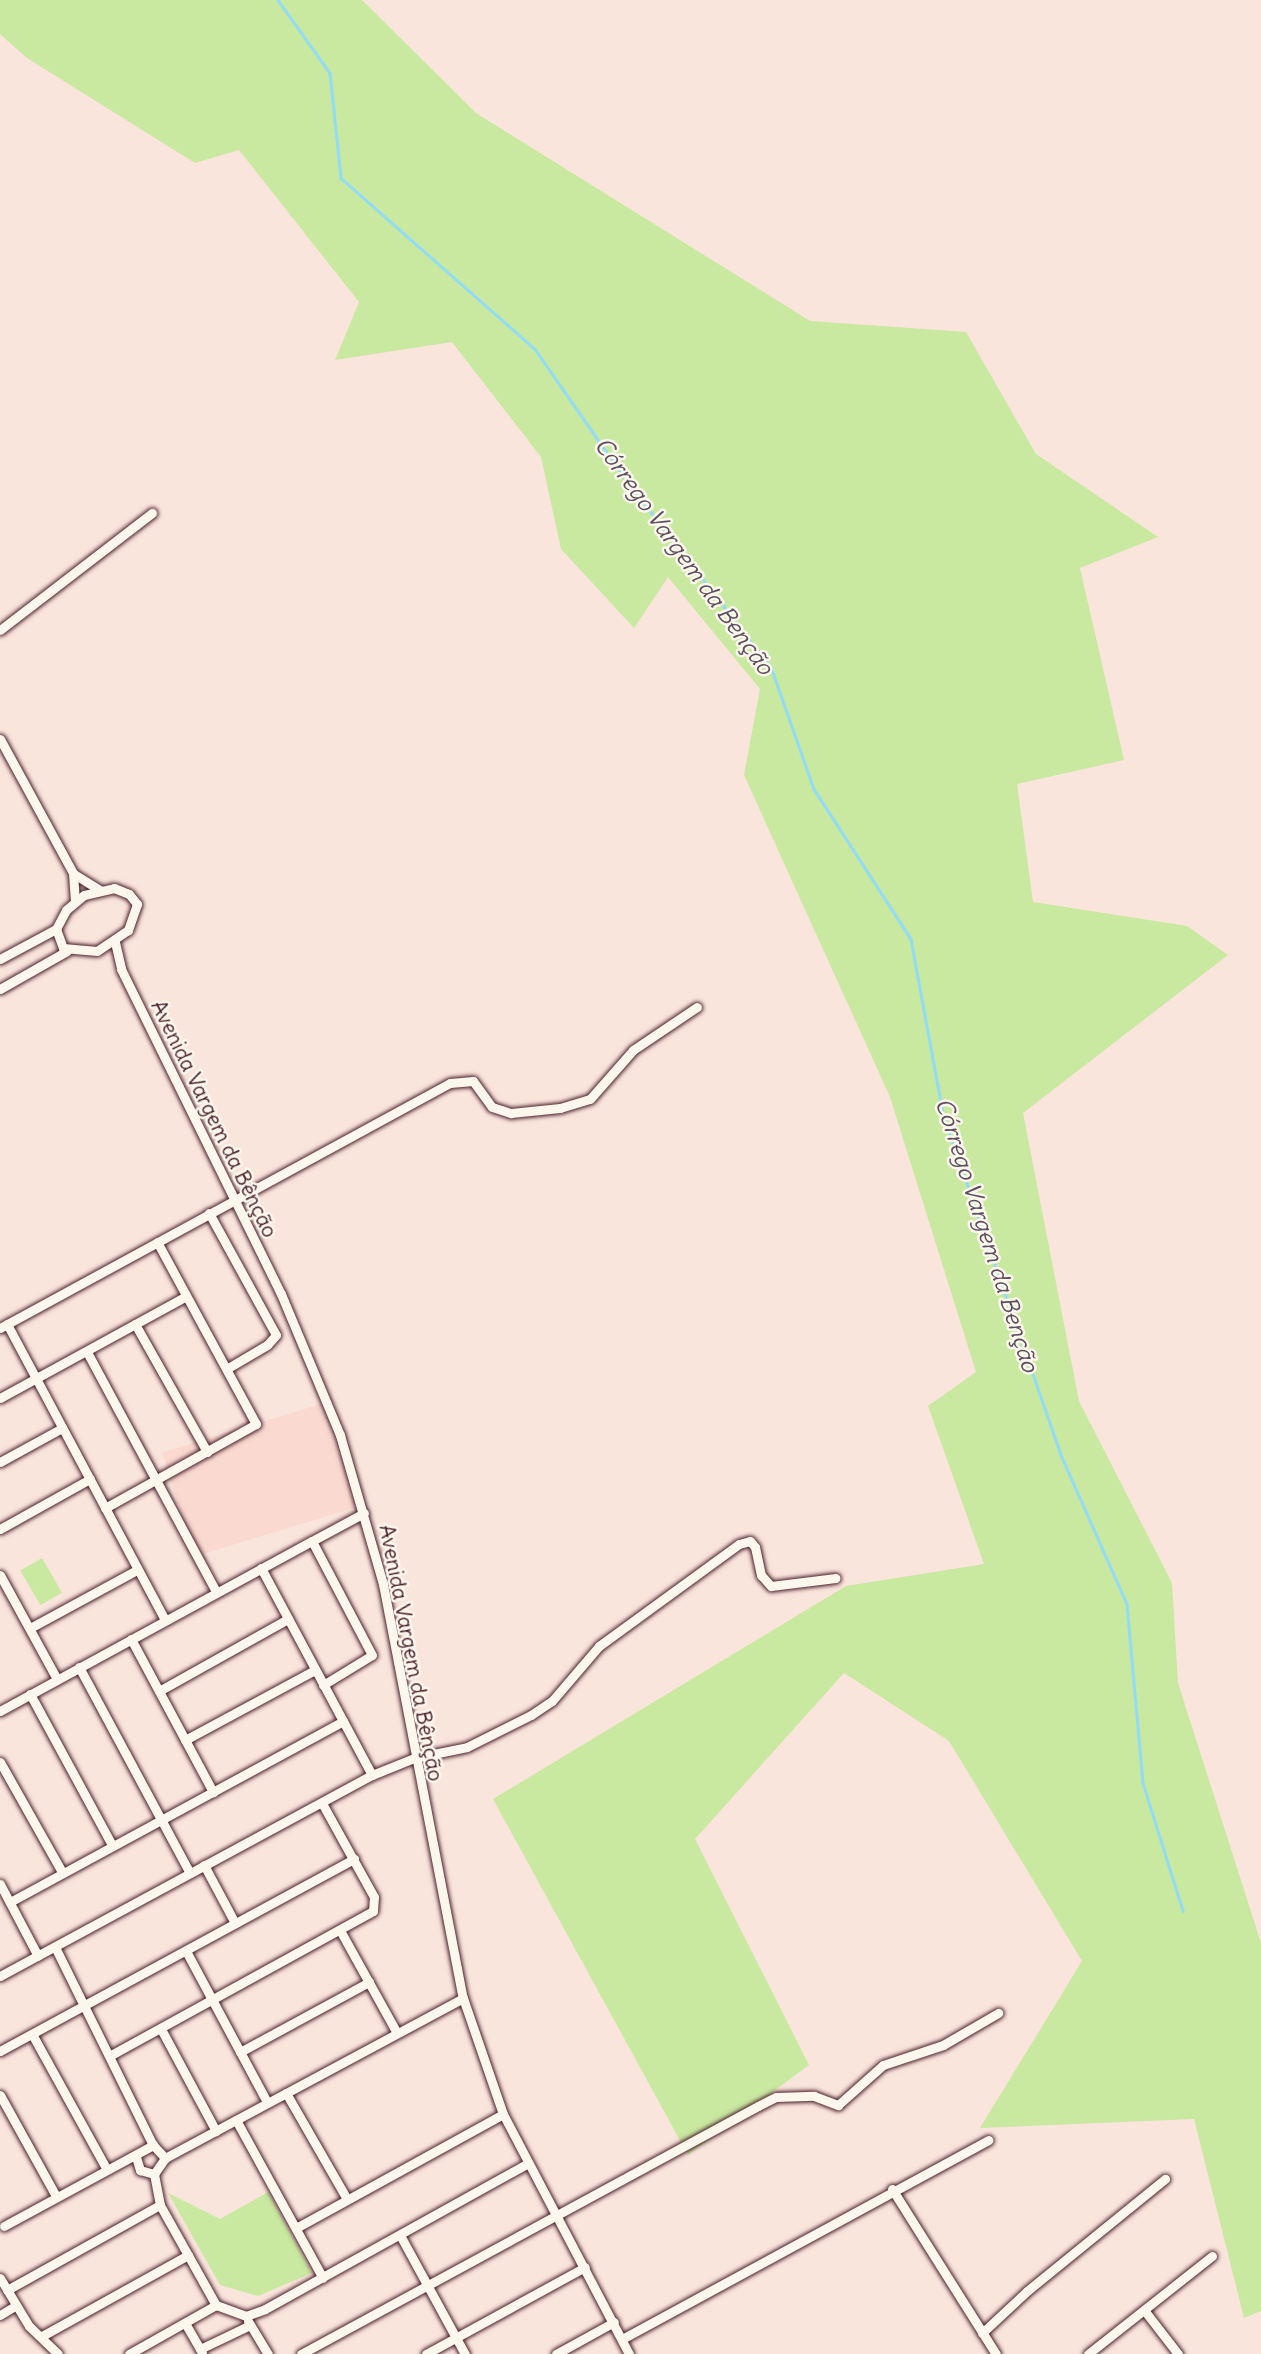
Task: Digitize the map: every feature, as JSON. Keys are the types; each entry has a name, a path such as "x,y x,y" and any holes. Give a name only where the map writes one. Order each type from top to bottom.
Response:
{"street":[{"path":"0,630 152,513"},
{"path":"0,739 73,873 75,902"},
{"path":"73,873 100,890"},
{"path":"0,958 56,929 75,902 100,890 125,891 137,904 134,922 115,942 103,949 67,951 0,989"},
{"path":"56,929 67,951"},
{"name":"Avenida Vargem da Bênção","path":"115,942 121,969 313,1365 364,1513 383,1584 414,1758 463,1998 503,2114 555,2216 586,2267 629,2354"},
{"name":"Avenida Vargem da Bênção","path":"103,949 121,969"},
{"path":"164,1620 90,1479 4,1326 450,1083 473,1081 492,1107 511,1113 578,1104 599,1092 633,1050 697,1007"},
{"path":"209,1213 276,1335 267,1345 228,1368"},
{"path":"105,1508 256,1423 157,1242"},
{"path":"0,1398 186,1296"},
{"path":"135,1324 206,1452"},
{"path":"87,1352 216,1592"},
{"path":"0,1462 62,1428"},
{"path":"0,1529 90,1479"},
{"path":"0,1711 364,1513"},
{"path":"312,1541 372,1655 323,1685"},
{"path":"0,1976 372,1775 414,1758 467,1747 541,1708 599,1646 739,1544 750,1541 755,1547 761,1575 771,1586 836,1578"},
{"path":"261,1568 372,1775"},
{"path":"30,1628 137,1570"},
{"path":"0,1575 57,1679"},
{"path":"159,1691 288,1619"},
{"path":"131,1639 213,1792"},
{"path":"79,1667 190,1873"},
{"path":"185,1740 315,1670"},
{"path":"30,1694 112,1845"},
{"path":"10,1902 343,1721"},
{"path":"0,1762 62,1872"},
{"path":"111,2055 341,1932 375,1906 354,1859 322,1803"},
{"path":"0,2051 354,1859"},
{"path":"204,1865 235,1923"},
{"path":"0,1884 38,1956"},
{"path":"341,1932 397,2033"},
{"path":"55,1947 111,2055 153,2145 164,2158"},
{"path":"186,1951 267,2102"},
{"path":"240,2052 369,1982"},
{"path":"268,2354 248,2320 216,2305 160,2204 154,2174 164,2158 463,1998"},
{"path":"301,2354 776,2097 819,2096 832,2105 844,2102 883,2065 943,2045 998,2012"},
{"path":"161,2029 216,2131"},
{"path":"32,2034 106,2168"},
{"path":"286,2092 347,2199"},
{"path":"0,2095 56,2196"},
{"path":"296,2228 503,2114"},
{"path":"236,2120 323,2278"},
{"path":"622,2339 892,2189 989,2140"},
{"path":"153,2145 139,2150 136,2157 140,2170 154,2174"},
{"path":"1,2224 106,2168 136,2157"},
{"path":"185,2323 201,2351 248,2320 527,2164"},
{"path":"982,2333 1165,2179"},
{"path":"892,2189 996,2354"},
{"path":"6,2290 160,2204"},
{"path":"400,2235 465,2354"},
{"path":"42,2336 188,2255"},
{"path":"1088,2354 1212,2256"},
{"path":"426,2354 586,2267"},
{"path":"0,2278 15,2306 58,2354"},
{"path":"134,2353 216,2305"},
{"path":"0,2315 15,2306"},
{"path":"1144,2310 1178,2354"},
{"path":"556,2354 614,2322"}],"shaded area":[{"path":"324,1403 356,1507 194,1557 162,1452"}],"green space":[{"path":"0,0 362,0 476,113 810,321 966,332 1036,454 1158,537 1080,568 1124,760 1017,784 1033,902 1187,926 1228,955 1023,1113 1079,1401 1172,1583 1178,1683 1261,1943 1261,2311 1244,2318 1194,2119 980,2128 1082,1961 949,1741 844,1673 695,1839 809,2065 688,2155 493,1799 846,1586 984,1564 928,1406 976,1372 890,1097 744,775 760,689 668,577 634,628 561,549 541,457 452,342 335,360 359,302 239,150 195,163 27,58 0,34"},
{"path":"42,1558 62,1593 40,1605 20,1570"},
{"path":"268,2192 312,2273 258,2296 220,2285 168,2193 220,2219"}],"waterway":[{"name":"Córrego Vargem da Benção","path":"278,0 330,73 341,178 535,349 624,477 771,667 814,789 911,939 943,1114 1061,1455 1127,1604 1143,1783 1183,1911"}]}
